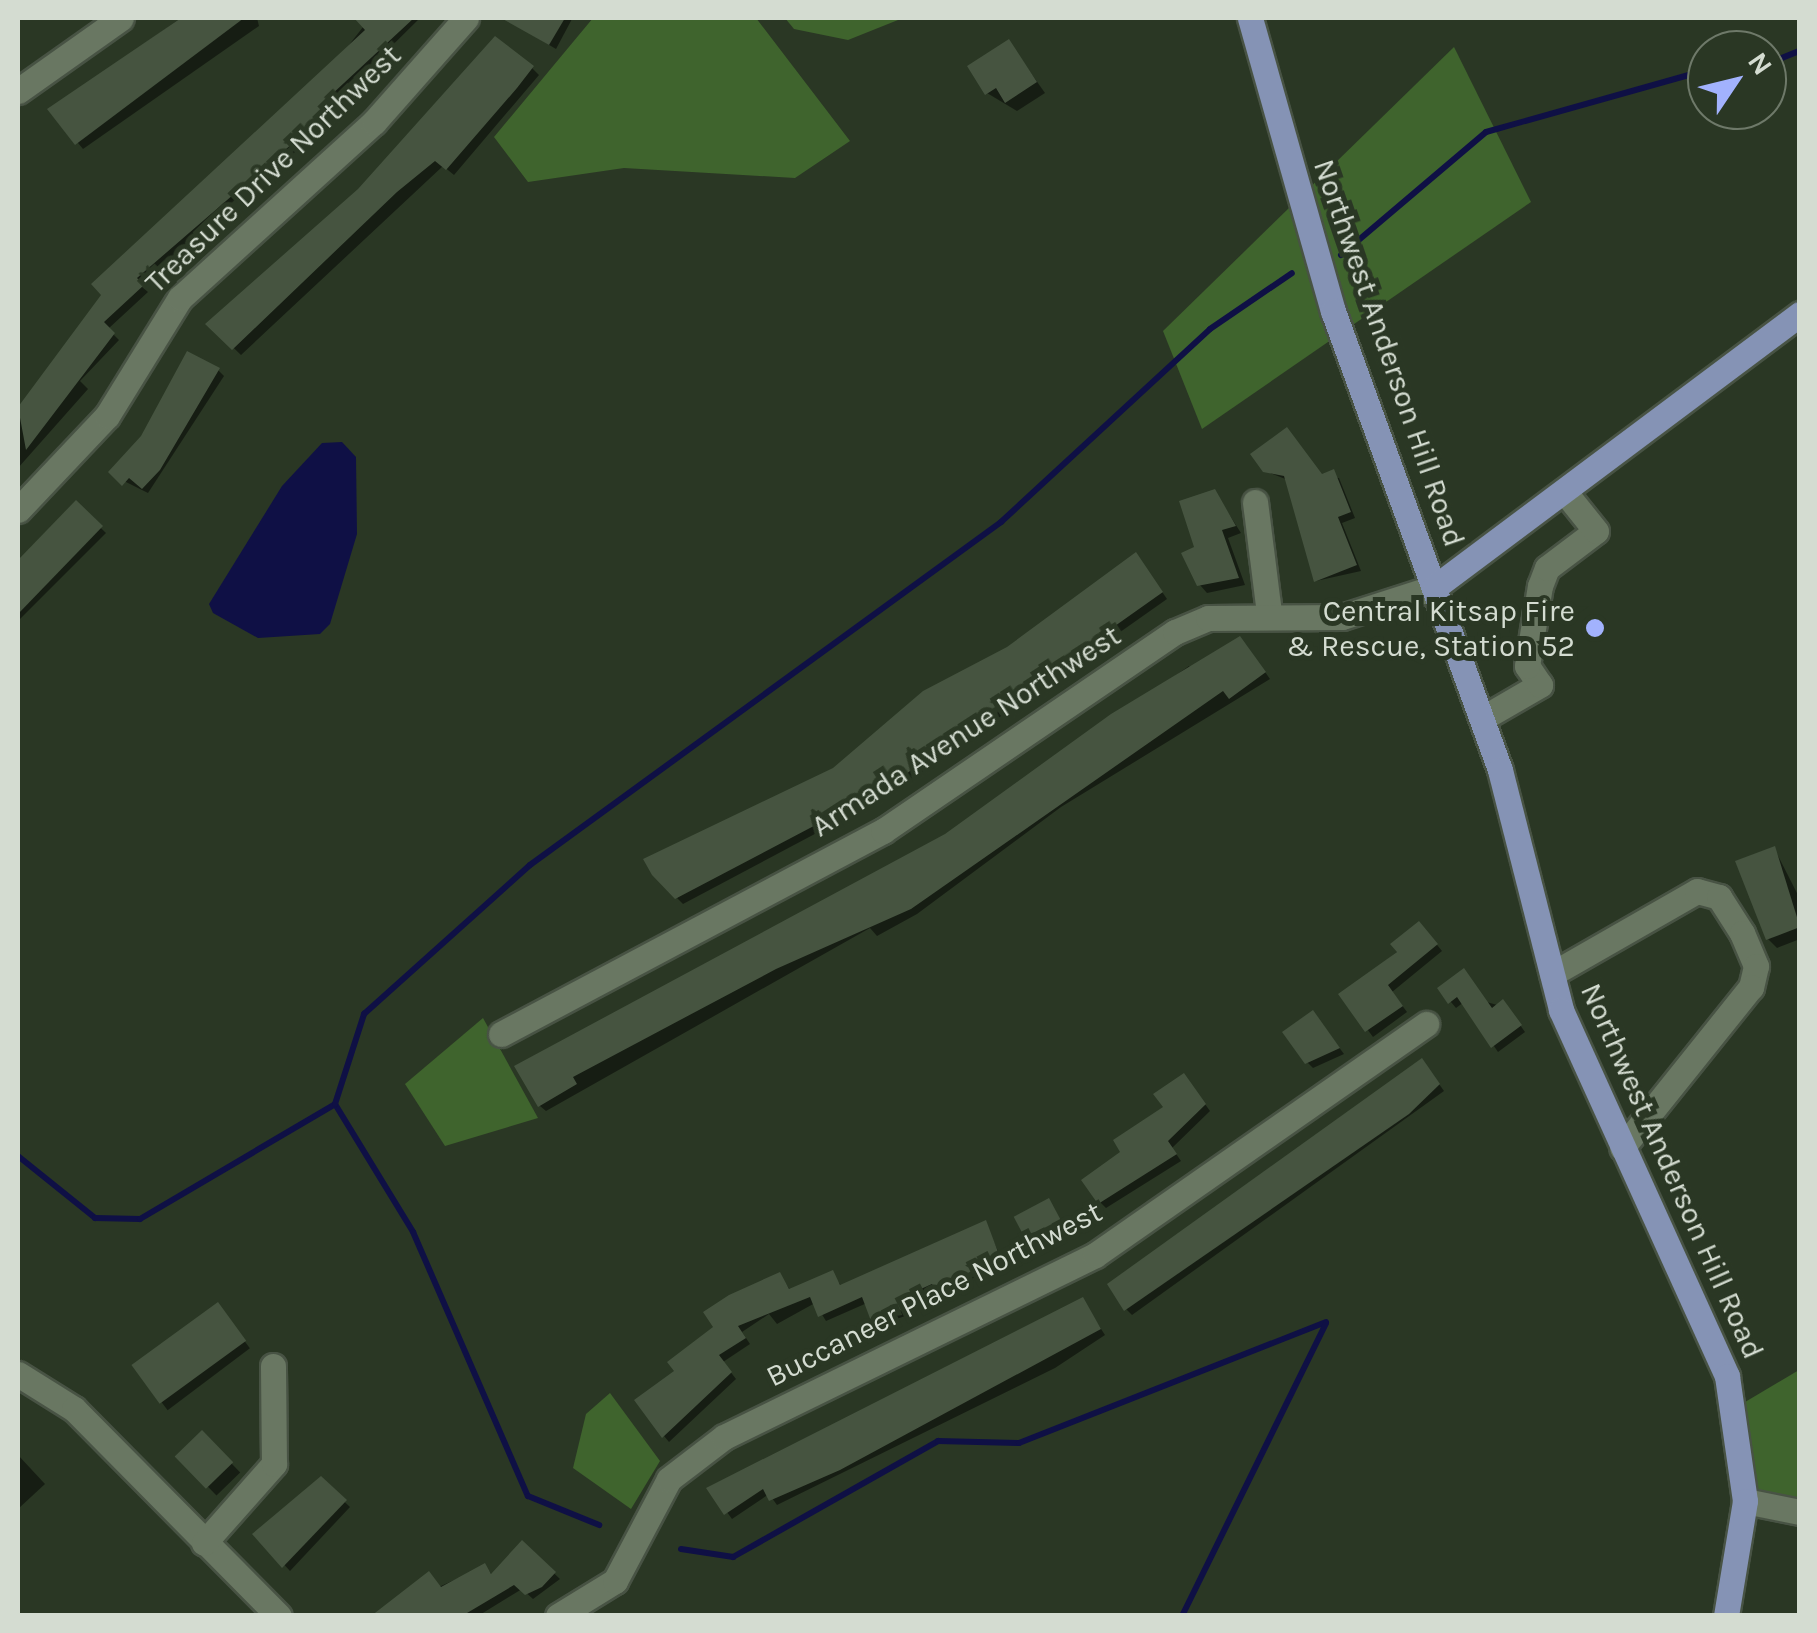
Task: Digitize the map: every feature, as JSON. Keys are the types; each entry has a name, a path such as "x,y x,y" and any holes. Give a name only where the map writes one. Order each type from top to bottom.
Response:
{"main road":[{"name":"Northwest Anderson Hill Road","path":"1250,18 1333,312 1483,718 1552,974 1622,1148 1721,1357 1745,1501 1726,1616"},
{"path":"1435,587 1800,314"}],"street":[{"path":"18,91 120,18"},
{"name":"Treasure Drive Northwest","path":"18,510 107,416 180,298 374,122 466,18"},
{"path":"1483,718 1540,684 1528,666 1540,586 1548,568 1596,531 1564,491"},
{"path":"1255,502 1269,613"},
{"name":"Armada Avenue Northwest","path":"501,1034 884,831 1174,632 1208,618 1269,613 1342,617 1435,587"},
{"path":"1552,974 1696,891 1719,896 1742,933 1756,966 1751,988 1622,1148"},
{"name":"Buccaneer Place Northwest","path":"558,1616 615,1581 669,1479 724,1437 1095,1256 1426,1024"},
{"path":"204,1543 274,1464 273,1366"},
{"path":"18,1374 74,1409 279,1616"},
{"path":"1745,1501 1800,1512"}],"green space":[{"path":"593,18 756,18 850,141 795,178 624,168 528,182 494,137"},
{"path":"785,18 903,18 848,40 794,29"},
{"path":"1454,47 1531,202 1202,429 1163,331"},
{"path":"483,1018 538,1118 445,1146 405,1084"},
{"path":"1799,1370 1799,1512 1745,1501 1735,1408"},
{"path":"610,1393 660,1461 631,1509 573,1468 586,1414"}],"shaded area":[{"path":"342,442 356,457 357,534 330,624 320,634 258,638 213,613 209,604 282,486 322,443"}],"building":[{"path":"181,18 244,18 75,145 47,109"},
{"path":"354,18 414,18 330,96 337,105 137,278 144,285 104,322 115,333 26,450 18,407 101,295 91,284 365,30"},
{"path":"501,18 565,18 549,45"},
{"path":"495,36 534,66 517,88 446,170 435,161 397,192 232,350 205,324 358,189"},
{"path":"1009,39 1037,82 1005,103 996,88 985,95 967,66"},
{"path":"187,351 220,368 160,470 142,489 129,478 122,486 108,472 141,436"},
{"path":"1287,427 1322,474 1334,469 1351,512 1338,517 1357,565 1314,582 1284,476 1263,472 1250,454"},
{"path":"1215,489 1236,526 1222,530 1239,578 1197,586 1181,553 1194,547 1179,501"},
{"path":"76,500 103,526 18,614 18,560"},
{"path":"1136,552 1163,592 886,788 675,899 652,875 643,859 833,768 923,691 1007,647"},
{"path":"1240,636 1266,672 1229,699 1223,691 911,909 776,969 573,1077 577,1084 538,1107 514,1066 945,834 1111,714"},
{"path":"1775,846 1800,927 1766,940 1735,861"},
{"path":"1419,921 1438,944 1388,985 1403,1006 1365,1032 1338,994 1397,952 1390,944"},
{"path":"1464,968 1492,1008 1503,999 1522,1025 1491,1048 1457,997 1448,1004 1437,988"},
{"path":"1313,1010 1340,1048 1305,1064 1282,1032"},
{"path":"1422,1058 1440,1084 1409,1114 1124,1311 1107,1284"},
{"path":"1184,1073 1206,1104 1168,1141 1177,1154 1098,1204 1081,1180 1120,1152 1113,1140 1163,1107 1153,1094"},
{"path":"1049,1198 1062,1222 1026,1241 1014,1217"},
{"path":"986,1220 1001,1260 936,1292 932,1284 903,1297 907,1308 871,1321 862,1297 818,1317 810,1297 738,1326 746,1338 719,1355 732,1372 662,1438 634,1400 674,1371 667,1362 713,1327 703,1312 729,1295 780,1272 789,1289 833,1270 840,1285"},
{"path":"1083,1297 1101,1329 840,1470 769,1501 763,1489 724,1515 706,1488"},
{"path":"218,1302 246,1341 160,1404 131,1365"},
{"path":"202,1430 233,1462 206,1489 175,1456"},
{"path":"321,1476 347,1500 282,1568 252,1534"},
{"path":"522,1540 556,1572 542,1587 525,1595 514,1585 462,1616 371,1616 429,1571 441,1587 485,1563 491,1574"}],"waterway":[{"path":"1787,56 1800,51"},
{"path":"1341,255 1486,132 1687,76"},
{"path":"18,1156 95,1218 140,1219 335,1104 364,1014 530,865 1001,522 1210,329 1292,273"},
{"path":"335,1104 413,1232 528,1496 599,1525"},
{"path":"681,1549 733,1557 938,1441 1019,1443 1326,1322"},
{"path":"1182,1616 1326,1323"}],"place":[{"name":"Central Kitsap Fire & Rescue, Station 52","path":"1595,628"}]}
